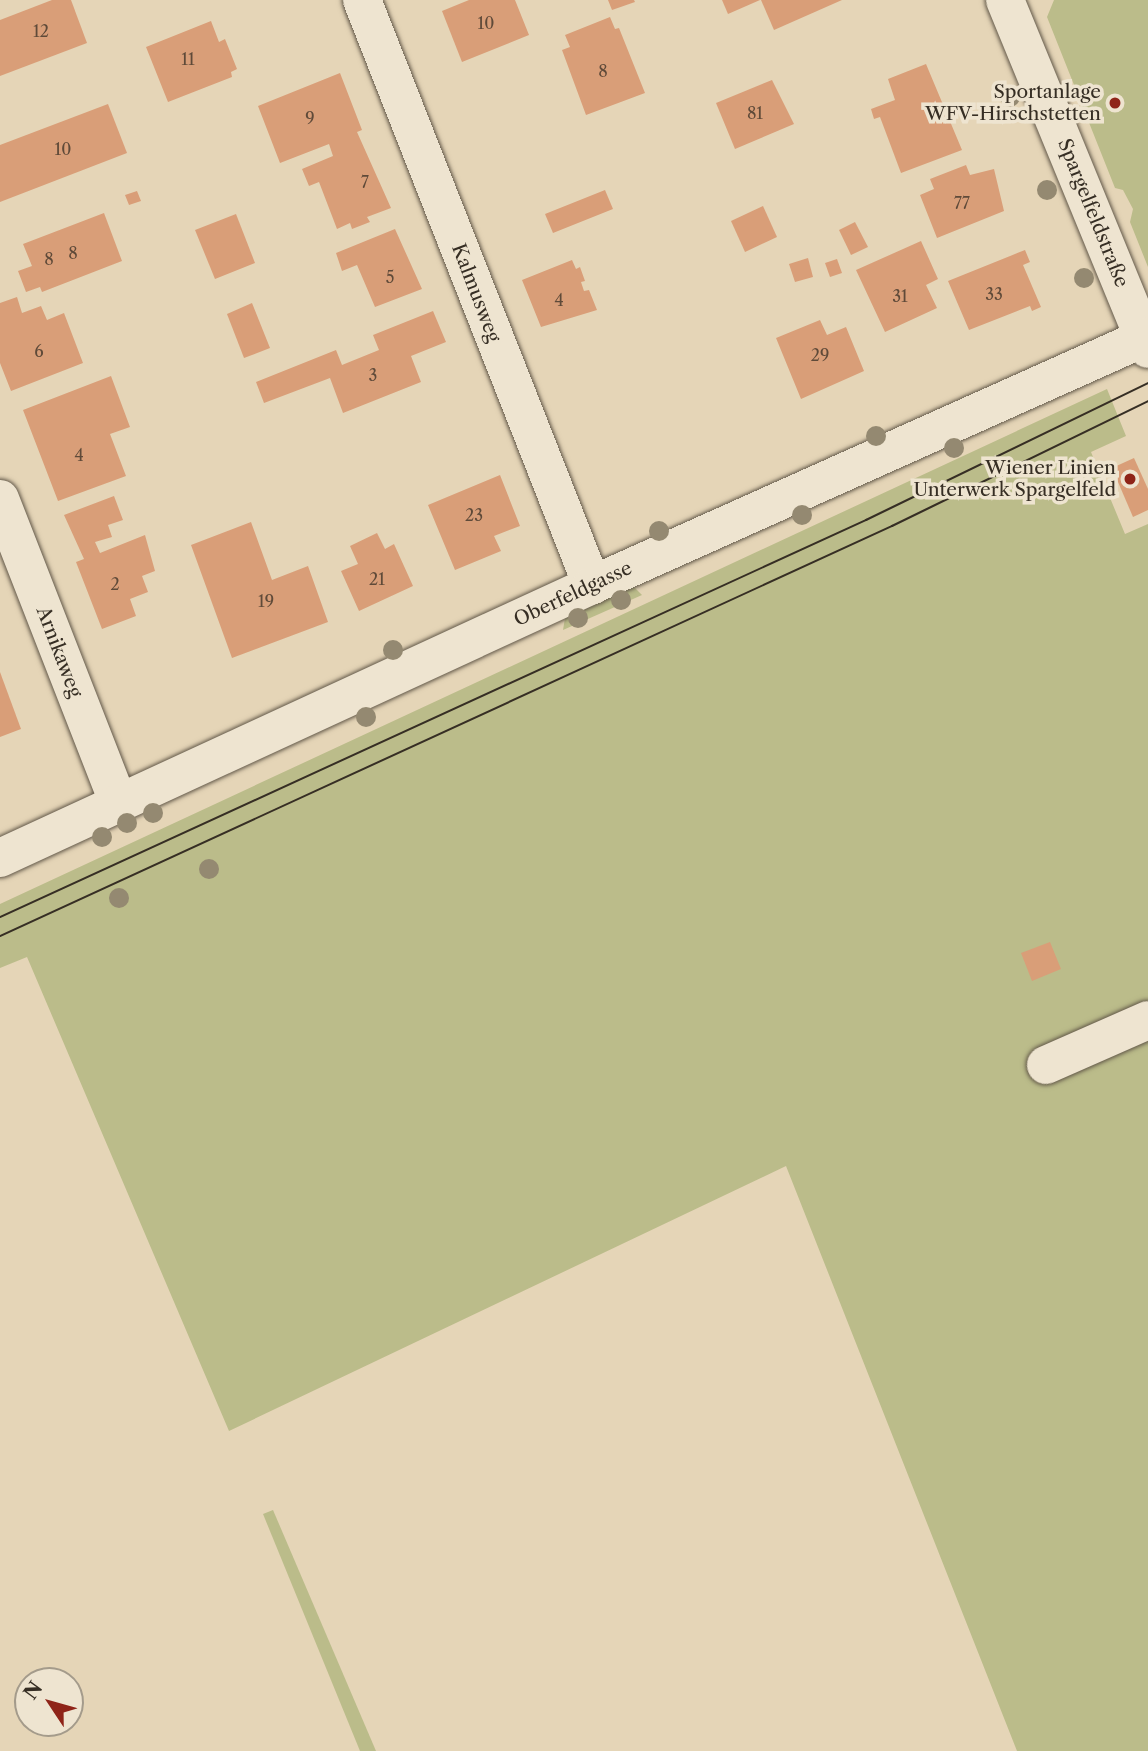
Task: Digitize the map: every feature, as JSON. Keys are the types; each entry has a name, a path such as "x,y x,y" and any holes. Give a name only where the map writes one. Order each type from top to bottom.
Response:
{"street":[{"name":"Kalmusweg","path":"362,0 592,585"},
{"name":"Spargelfeldstraße","path":"1005,0 1146,341"},
{"name":"Oberfeldgasse","path":"0,858 592,585 1146,341"},
{"name":"Arnikaweg","path":"0,499 118,805"},
{"path":"1046,1065 1148,1020"}],"green space":[{"name":"Sportanlage WFV-Hirschstetten","path":"1054,0 1148,0 1148,267 1130,222 1133,209 1123,190 1115,188 1047,17"},
{"path":"1107,389 1126,436 1091,452 1125,534 1148,524 1148,1751 1017,1751 786,1166 229,1431 27,957 0,968 0,904"},
{"path":"634,587 642,595 563,630 565,618"},
{"path":"273,1510 376,1751 360,1751 263,1514"}],"building":[{"path":"52,0 71,0 87,43 0,76 0,20"},
{"path":"469,0 515,0 529,35 462,62 442,11"},
{"path":"608,0 634,0 635,2 612,10"},
{"path":"722,0 760,0 728,14"},
{"path":"761,0 842,0 774,30"},
{"path":"610,17 615,29 619,28 645,93 586,115 562,50 570,47 565,35"},
{"path":"211,21 219,42 225,39 237,69 231,72 232,77 168,102 146,47"},
{"path":"926,64 962,150 901,173 880,117 874,119 871,109 895,100 888,79"},
{"path":"340,73 362,130 357,132 391,208 367,217 370,222 352,229 350,223 337,229 319,182 309,186 302,169 333,156 329,144 280,163 258,106"},
{"path":"772,80 794,124 735,149 716,103"},
{"path":"108,104 127,153 0,202 0,145"},
{"path":"966,165 970,175 994,169 1004,211 937,238 920,195 934,189 930,179"},
{"path":"605,190 613,209 553,233 545,214"},
{"path":"137,191 141,201 129,205 125,195"},
{"path":"763,206 777,237 745,252 731,221"},
{"path":"104,213 122,261 42,292 40,287 26,292 18,271 32,266 23,244"},
{"path":"236,214 255,263 215,279 195,230"},
{"path":"855,222 868,247 851,255 839,230"},
{"path":"395,229 422,289 375,307 357,265 342,271 336,253"},
{"path":"921,241 938,279 926,285 937,308 885,332 856,270"},
{"path":"1025,250 1030,262 1023,265 1041,307 1032,311 1030,306 969,330 948,281"},
{"path":"808,258 813,277 795,282 789,264"},
{"path":"837,259 842,273 830,277 825,263"},
{"path":"572,260 576,269 580,267 585,281 581,282 584,291 589,290 597,310 541,327 522,280"},
{"path":"17,297 22,313 41,306 47,320 64,313 83,363 11,391 0,363 0,303"},
{"path":"252,303 270,348 244,358 227,314"},
{"path":"433,311 446,342 411,356 421,382 343,413 330,378 264,403 256,382 336,350 342,365 379,350 373,335"},
{"path":"820,320 827,335 846,327 864,371 801,399 776,338"},
{"path":"111,376 130,427 110,434 126,476 58,501 23,410"},
{"name":"Wiener Linien Unterwerk Spargelfeld","path":"1134,458 1148,489 1148,510 1133,517 1112,468"},
{"path":"500,475 520,526 494,536 501,551 455,570 428,505"},
{"path":"114,496 123,520 108,525 112,537 95,542 100,553 145,535 155,571 142,576 148,592 130,599 136,616 102,629 76,562 84,559 64,515"},
{"path":"251,522 272,580 308,566 328,622 232,658 191,545"},
{"path":"377,533 385,549 394,544 413,586 359,611 341,571 358,564 350,546"},
{"path":"0,672 21,729 0,737"},
{"path":"1050,942 1061,969 1032,981 1021,953"}],"tram line":[{"path":"0,917 866,520 1148,383"},
{"path":"0,936 892,526 1148,401"}],"place":[{"name":"Sportanlage WFV-Hirschstetten","path":"1115,103"},
{"name":"Wiener Linien Unterwerk Spargelfeld","path":"1130,479"}]}
